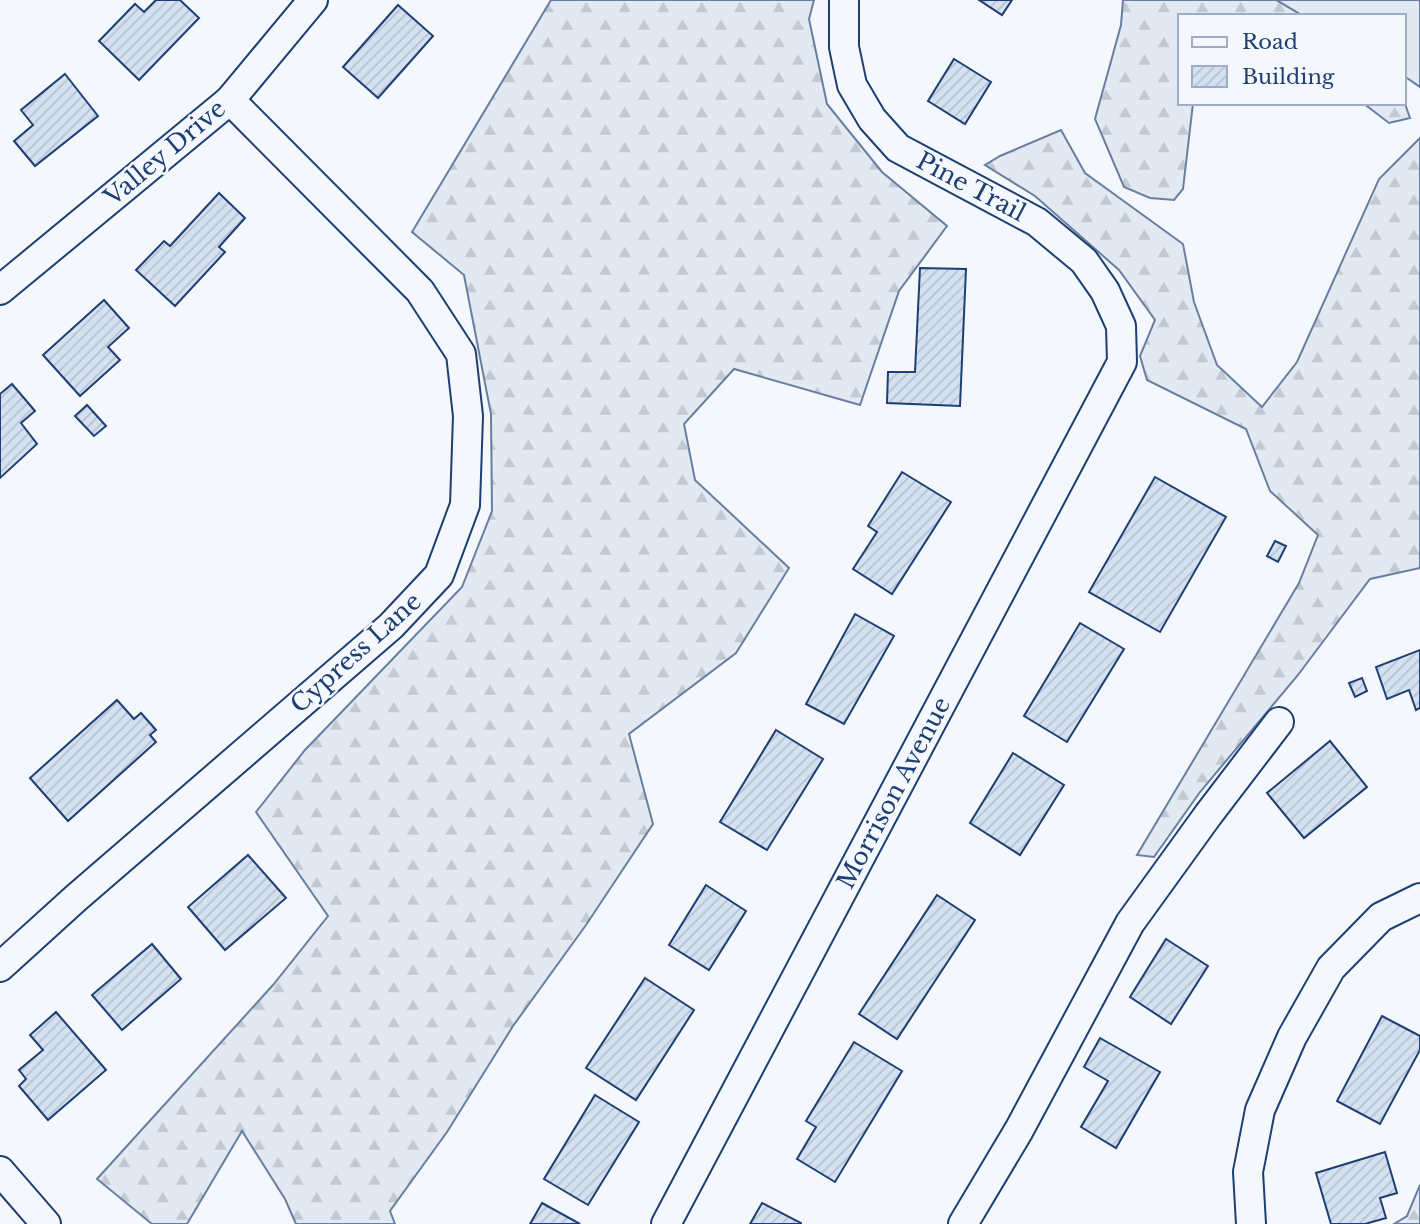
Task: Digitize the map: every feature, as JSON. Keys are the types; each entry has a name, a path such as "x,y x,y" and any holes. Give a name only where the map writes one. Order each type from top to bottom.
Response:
{"street":[{"name":"Valley Drive","path":"0,290 230,100 313,0"},
{"name":"Pine Trail","path":"844,0 844,47 852,85 873,119 898,148 1037,222 1084,261 1105,291 1121,326 1122,362"},
{"name":"Cypress Lane","path":"0,967 391,626 439,575 464,505 468,416 461,354 420,291 230,100"},
{"name":"Morrison Avenue","path":"666,1224 1122,362"},
{"path":"963,1224 1019,1130 1130,923 1279,722"},
{"path":"1251,1224 1248,1172 1260,1110 1292,1037 1331,968 1381,917 1420,898"},
{"path":"0,1171 46,1224"}],"green space":[{"path":"551,0 814,0 809,19 827,104 882,172 947,226 899,291 860,405 734,369 684,424 695,480 789,568 736,653 629,734 653,824 586,925 513,1026 447,1132 390,1211 395,1224 296,1224 285,1199 242,1131 187,1224 152,1224 97,1179 273,985 328,916 256,812 305,750 462,587 492,511 491,414 464,275 412,232"},
{"path":"1123,0 1276,0 1300,14 1178,14 1178,105 1193,105 1183,189 1174,200 1150,198 1124,187 1095,119 1121,25"},
{"path":"1276,0 1420,0 1420,87 1406,77 1406,14 1300,14"},
{"path":"1366,105 1405,105 1410,118 1389,123"},
{"path":"1061,130 1085,173 1183,244 1194,302 1217,365 1262,407 1297,362 1379,179 1420,138 1420,568 1370,579 1298,675 1200,792 1154,857 1137,855 1299,583 1318,535 1270,491 1246,429 1147,380 1140,356 1155,320 1119,270 1035,196 985,165"},
{"path":"1420,1185 1420,1224 1394,1224 1407,1216"}],"building":[{"path":"156,0 180,0 199,18 139,80 99,41 135,4 144,12"},
{"path":"979,0 1012,0 1002,15"},
{"path":"398,5 433,36 378,98 343,67"},
{"path":"954,59 991,82 965,124 928,101"},
{"path":"65,74 98,116 35,166 14,141 33,125 21,110"},
{"path":"219,193 245,218 219,247 225,252 175,306 136,270 164,241 170,246"},
{"path":"920,268 966,269 960,406 887,403 888,372 915,372"},
{"path":"104,300 129,328 108,347 120,360 80,396 43,355"},
{"path":"12,384 35,411 21,423 37,444 0,478 0,394"},
{"path":"87,405 106,426 94,436 75,416"},
{"path":"902,472 951,502 892,594 853,569 877,532 868,526"},
{"path":"1155,477 1226,517 1160,632 1089,592"},
{"path":"1275,541 1286,546 1278,562 1267,556"},
{"path":"855,614 894,636 844,724 806,704"},
{"path":"1080,623 1124,649 1067,742 1024,716"},
{"path":"1420,650 1420,708 1416,710 1409,690 1387,699 1376,667"},
{"path":"1362,678 1367,691 1355,697 1349,683"},
{"path":"117,700 134,719 141,713 156,730 150,735 156,742 68,821 30,778"},
{"path":"776,730 823,759 767,850 720,822"},
{"path":"1330,741 1367,787 1304,838 1267,793"},
{"path":"1013,753 1064,785 1020,855 970,823"},
{"path":"248,855 286,898 225,950 188,907"},
{"path":"706,885 746,911 709,970 669,945"},
{"path":"937,895 975,920 897,1039 859,1014"},
{"path":"1166,939 1208,966 1171,1024 1130,997"},
{"path":"152,944 181,979 122,1030 92,995"},
{"path":"645,978 694,1010 636,1100 586,1068"},
{"path":"56,1012 106,1070 48,1120 19,1086 26,1079 19,1070 43,1050 30,1035"},
{"path":"1382,1016 1420,1036 1420,1050 1380,1124 1337,1101"},
{"path":"1100,1038 1160,1072 1116,1148 1081,1127 1108,1081 1084,1067"},
{"path":"854,1042 902,1071 835,1182 797,1159 816,1127 806,1121"},
{"path":"595,1095 639,1122 588,1205 544,1179"},
{"path":"1385,1152 1397,1193 1380,1198 1386,1218 1365,1224 1331,1224 1316,1173"},
{"path":"542,1203 580,1224 530,1224"},
{"path":"762,1203 801,1223 801,1224 750,1224"}]}
